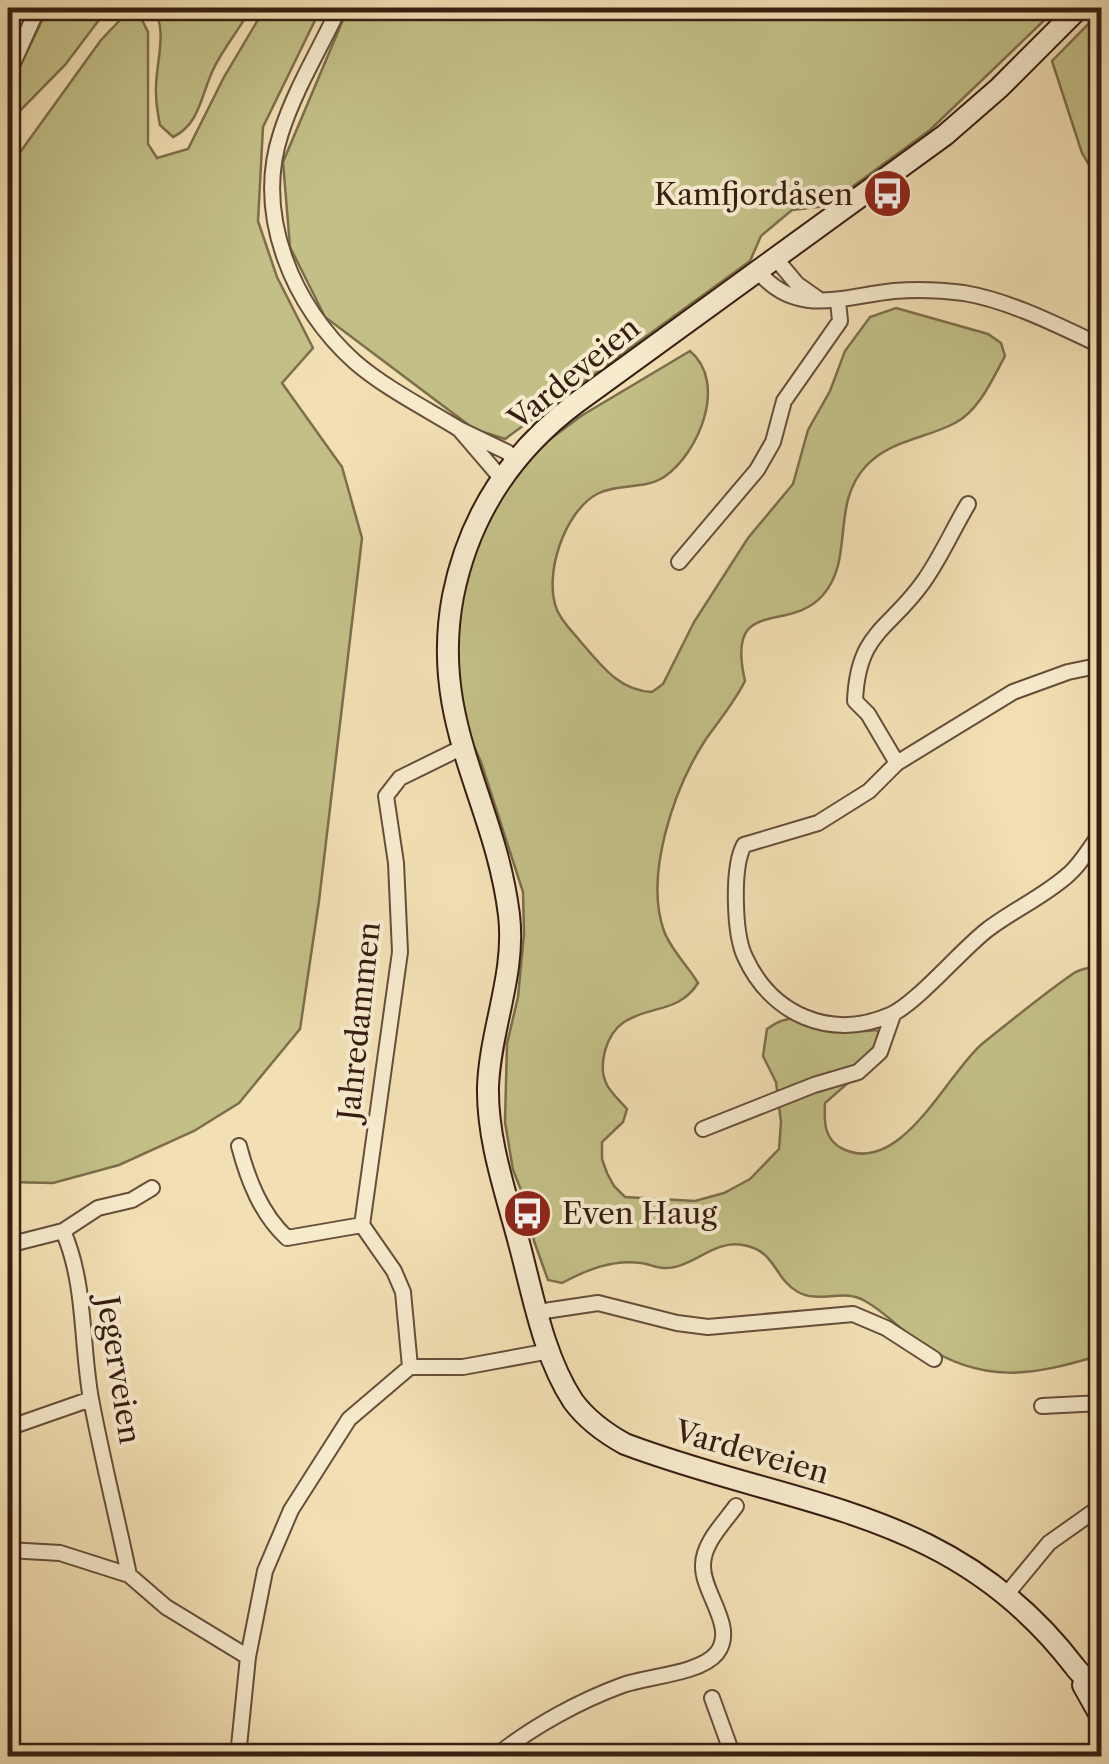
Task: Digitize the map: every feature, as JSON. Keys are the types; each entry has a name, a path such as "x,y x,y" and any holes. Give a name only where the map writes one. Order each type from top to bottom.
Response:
{"street":[{"path":"8,74 38,8"},
{"path":"339,8 302,82 275,157 272,190 284,260 330,338 358,365 516,460"},
{"name":"Vardeveien","path":"1080,8 945,135 566,410 516,460 481,509 472,532 453,598 448,680 461,748 500,870 510,919 508,974 488,1082 490,1120 538,1312 563,1383 585,1415 625,1444 897,1528 942,1552 1006,1594 1102,1695"},
{"path":"776,258 796,284 822,301"},
{"path":"758,271 773,290 798,299 838,302 931,289 970,294 1102,346"},
{"path":"679,562 757,470 773,442 784,401 840,321 838,302"},
{"path":"459,429 501,478"},
{"path":"897,764 868,714 855,701 856,670 874,636 925,580 968,504"},
{"path":"1102,665 1055,676 1013,692 897,764 869,791 818,823 744,845 739,853 736,931 756,980 781,1006 804,1017 842,1026 892,1015 984,932 1070,874 1102,832"},
{"name":"Jahredammen","path":"362,1224 400,952 400,907 386,796 400,778 461,748"},
{"path":"702,1129 858,1072 880,1052 892,1015"},
{"path":"239,1146 256,1197 273,1225 287,1238 362,1224 394,1271 403,1292 410,1368"},
{"path":"8,1245 63,1231 98,1208 132,1200 152,1188"},
{"name":"Jegerveien","path":"63,1231 76,1274 91,1399 129,1575"},
{"path":"538,1312 598,1303 708,1327 853,1314 886,1328 934,1359"},
{"path":"238,1756 248,1656 266,1570 291,1510 349,1419 410,1368 463,1367 550,1352"},
{"path":"8,1428 91,1399"},
{"path":"1042,1406 1102,1403"},
{"path":"496,1756 510,1744 591,1699 624,1684 692,1667 718,1651 723,1637 720,1619 702,1562 712,1538 736,1506"},
{"path":"1006,1594 1048,1543 1098,1509"},
{"path":"8,1550 60,1553 129,1575 166,1608 248,1656"},
{"name":"Vardeveien","path":"1080,1674 1102,1719"},
{"path":"712,1698 734,1756"}],"shaded area":[{"path":"48,8 108,8 65,65 8,123 8,91"},
{"path":"152,8 251,8 217,62 194,117 173,137 160,125 158,113 156,84 161,37"},
{"path":"265,8 321,8 263,127 258,221 277,277 313,348 282,383 342,467 362,538 300,1029 239,1103 194,1131 119,1165 53,1183 8,1182 8,169 101,40 122,18 138,12 148,32 148,144 157,158 188,149"},
{"path":"348,8 1057,8 930,130 826,206 792,210 761,236 750,261 505,439 474,429 325,317 290,247 283,162"},
{"path":"1101,11 1101,185 1082,153 1052,61"},
{"path":"896,308 988,334 1001,343 1005,356 964,418 886,451 866,466 849,497 838,565 823,595 809,607 763,620 744,636 741,654 745,681 683,782 660,859 659,909 664,931 698,983 682,999 624,1022 612,1034 603,1060 604,1077 627,1109 623,1122 602,1142 602,1159 614,1186 625,1197 695,1201 724,1193 750,1179 779,1149 781,1122 776,1082 763,1056 767,1029 794,1018 847,1029 876,1030 886,1038 856,1076 825,1103 826,1130 837,1145 864,1154 884,1148 922,1118 982,1044 1074,973 1101,962 1101,1355 1030,1372 1008,1373 965,1366 920,1343 857,1297 814,1297 798,1292 762,1253 743,1245 722,1246 674,1267 610,1264 562,1283 548,1280 534,1241 529,1210 513,1170 505,1122 507,1044 518,997 524,934 523,892 481,762 464,724 454,663 467,551 478,526 537,449 581,416 690,351 707,381 708,399 698,435 688,452 656,481 605,491 585,503 559,546 553,580 559,614 595,659 620,682 652,692 663,684 694,622 748,538 793,484 808,430 830,391 845,351 870,317"}],"place":[{"name":"Kamfjordåsen","path":"888,194"},
{"name":"Even Haug","path":"527,1213"}]}
